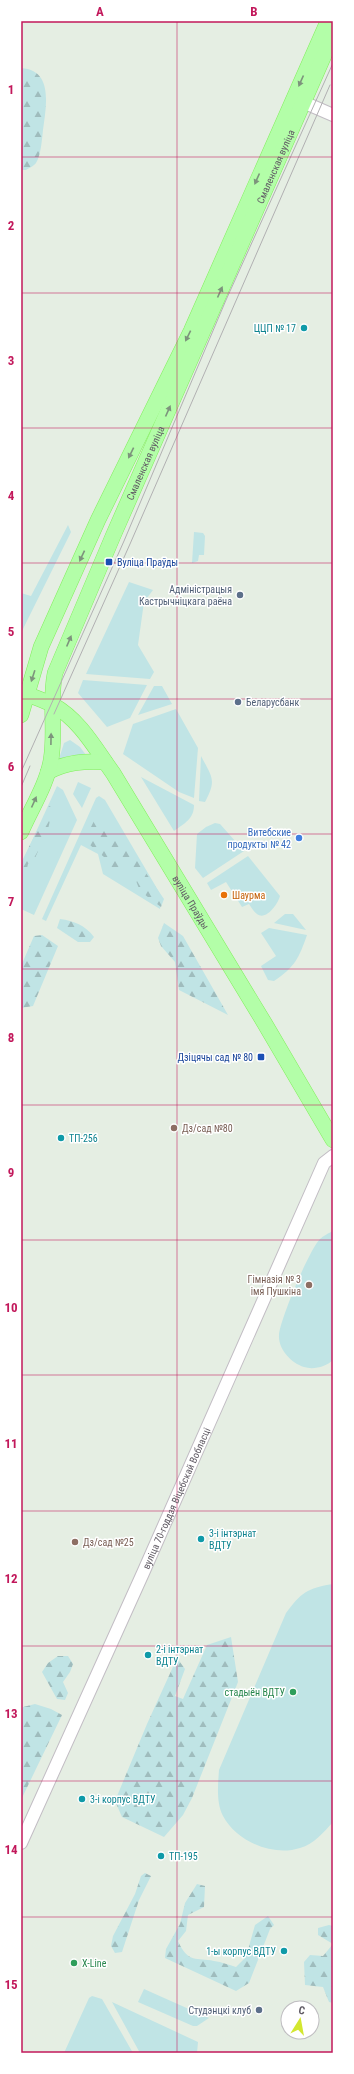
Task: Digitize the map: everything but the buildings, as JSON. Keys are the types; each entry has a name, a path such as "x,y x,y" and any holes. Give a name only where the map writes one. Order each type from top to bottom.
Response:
{"main road":[{"name":"Смаленская вуліца","path":"21,832 48,772 51,759 52,688 58,666 299,100 328,21"},
{"name":"Смаленская вуліца","path":"21,715 24,693 41,647 70,582 299,100 333,35"},
{"name":"вуліца Праўды","path":"24,693 52,705 63,712 79,726 105,762 266,1024 333,1140"},
{"path":"48,772 61,766 79,761 105,762"}],"street":[{"path":"299,100 333,115"},
{"name":"вуліца 70-годдзя Віцебскай Вобласці","path":"21,1843 143,1573 324,1163 333,1156"}],"green space":[{"path":"21,68 32,70 39,75 46,91 42,142 38,160 33,166 26,170 21,170"},
{"path":"68,525 71,532 21,633 21,593 31,596"},
{"path":"194,532 203,533 205,536 204,555 199,555 198,561 192,563"},
{"path":"129,582 153,590 144,602 138,645 154,672 150,679 86,674"},
{"path":"83,680 147,685 130,718 107,727 78,693"},
{"path":"154,686 162,686 172,704 138,715"},
{"path":"176,709 198,748 194,798 179,792 123,754 133,724"},
{"path":"70,740 80,747 86,755 73,755 59,759 64,743"},
{"path":"201,756 212,779 209,795 205,802 199,801"},
{"path":"141,777 194,805 194,810 191,817 174,831"},
{"path":"78,782 91,788 82,808 73,794"},
{"path":"57,786 63,790 77,820 34,915 21,909 21,865"},
{"path":"99,796 105,800 162,897 160,909 103,874 98,854 81,845 46,921 42,919 96,798"},
{"path":"49,806 53,808 48,829 35,858 28,864 21,894 21,863"},
{"path":"96,817 116,830 164,899 161,907 140,891 131,868 122,866 114,874 102,869 104,857 90,845 90,829"},
{"path":"215,823 220,824 244,851 203,878 195,868 197,834 206,827"},
{"path":"248,856 280,896 271,911 260,916 249,904 242,907 226,882 211,890 207,883"},
{"path":"285,914 293,914 306,930 274,923"},
{"path":"60,919 79,924 87,929 94,937 90,942 78,942 57,928"},
{"path":"164,923 183,936 228,1015 179,990 175,962 161,946 158,938"},
{"path":"269,928 307,935 299,956 292,966 274,981 268,980 261,966 276,956 261,933"},
{"path":"42,935 58,946 33,1006 21,1008 21,966 34,936"},
{"path":"333,1231 333,1360 323,1366 308,1368 299,1365 286,1355 279,1340 279,1335 284,1315 302,1270 320,1239"},
{"name":"стадыён ВДТУ","path":"333,1584 333,1822 310,1844 300,1848 278,1850 267,1848 256,1845 237,1833 223,1816 218,1799 219,1770 286,1613 305,1592 317,1587"},
{"path":"231,1637 238,1682 192,1798 183,1815 164,1837 122,1817 115,1801 147,1724 177,1658 185,1669 175,1696 183,1699 207,1645"},
{"path":"58,1656 68,1656 73,1664 70,1672 63,1682 68,1693 65,1700 57,1699 42,1672 48,1663"},
{"path":"35,1704 51,1709 62,1715 21,1800 21,1710 23,1707"},
{"path":"145,1873 151,1876 139,1900 122,1952 115,1953 111,1946 113,1936 135,1894 141,1876"},
{"path":"197,1884 205,1886 204,1907 188,1915 186,1931 178,1941 185,1953 189,1956 198,1959 220,1962 236,1967 246,1957 255,1925 268,1916 274,1925 270,1929 249,1983 236,1991 165,1958 166,1949 180,1924 185,1903"},
{"path":"329,1925 333,1926 333,1944 318,1935 318,1928"},
{"path":"333,1944 333,2003 329,2002 323,1987 305,1985 304,1962 310,1955 323,1956"},
{"path":"144,1989 209,2018 197,2026 193,2026 138,2002"},
{"path":"92,1996 102,1999 133,2053 64,2053 89,1998"},
{"path":"112,2002 198,2042 197,2053 140,2053"}],"tram line":[{"path":"21,772 124,541 226,300 333,63"},
{"path":"54,714 130,544 330,85"},
{"path":"21,787 30,766"}],"place":[{"name":"ЦЦП № 17","path":"304,328"},
{"name":"Вуліца Праўды","path":"109,562"},
{"name":"Адміністрацыя Кастрычніцкага раёна","path":"240,595"},
{"name":"Беларусбанк","path":"238,702"},
{"name":"Витебские продукты № 42","path":"299,838"},
{"name":"Шаурма","path":"224,895"},
{"name":"Дзіцячы сад № 80","path":"261,1057"},
{"name":"Дз/сад №80","path":"174,1128"},
{"name":"ТП-256","path":"61,1138"},
{"name":"Гімназія № 3 імя Пушкіна","path":"309,1285"},
{"name":"3-і інтэрнат ВДТУ","path":"201,1539"},
{"name":"Дз/сад №25","path":"75,1542"},
{"name":"2-і інтэрнат ВДТУ","path":"148,1655"},
{"name":"стадыён ВДТУ","path":"293,1692"},
{"name":"3-і корпус ВДТУ","path":"82,1799"},
{"name":"ТП-195","path":"161,1856"},
{"name":"1-ы корпус ВДТУ","path":"284,1951"},
{"name":"X-Line","path":"74,1963"},
{"name":"Студэнцкі клуб","path":"259,2010"}]}
